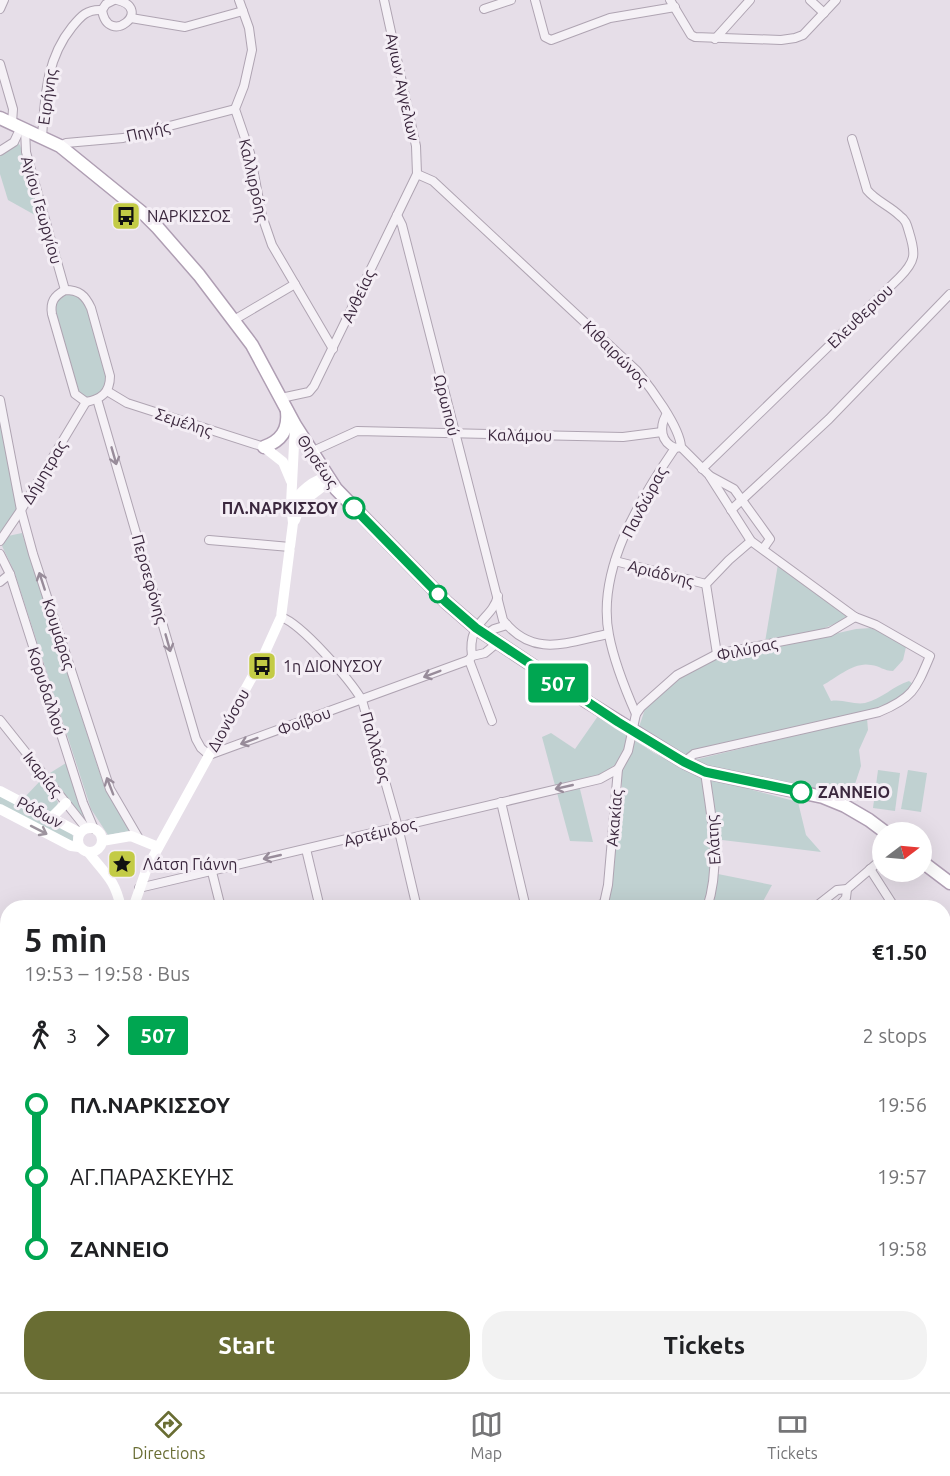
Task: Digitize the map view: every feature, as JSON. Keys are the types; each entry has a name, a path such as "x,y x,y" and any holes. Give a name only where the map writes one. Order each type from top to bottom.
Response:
{"main road":[{"name":"Θησέως","path":"0,118 60,146 145,214 234,320 258,355 295,425 328,478 345,499 446,602 481,632 684,762 705,772 823,797 845,806 872,822"},
{"path":"264,447 273,444 282,436 287,423 284,403"},
{"name":"Διονύσου","path":"135,900 158,848 262,659 281,617 293,523 291,504 295,425"},
{"path":"264,447 283,462 292,483"},
{"path":"291,504 301,492 322,478 328,478"},
{"name":"Διονύσου","path":"293,523 301,503 326,484 328,478"},
{"path":"313,494 329,493 345,499"},
{"name":"Ρόδων","path":"0,791 51,818 87,830"},
{"path":"51,818 66,803"},
{"name":"Ρόδων","path":"0,809 71,846 84,850 108,874 115,885 119,900"},
{"path":"87,830 100,833 102,841 100,848 84,850 77,840 87,830"},
{"path":"102,841 131,836 138,837 158,848"},
{"path":"932,869 950,883"}],"street":[{"path":"0,9 4,0"},
{"path":"115,0 129,6 131,18 124,25 114,26 106,19 102,10 108,2 115,0"},
{"path":"235,109 244,86 252,50 249,28 239,0"},
{"name":"Αγιων Αγγελων","path":"384,0 417,146 417,174"},
{"path":"484,9 511,0"},
{"path":"535,0 545,37 551,40 610,18 673,4 691,35 695,37 781,40 804,35 836,0"},
{"path":"715,39 750,0"},
{"path":"810,0 824,13"},
{"name":"Ειρήνης","path":"42,137 46,92 54,55 82,15 91,10 102,10"},
{"path":"131,18 185,27 243,11"},
{"name":"Αγίου Γεωργίου","path":"0,64 24,138 65,290"},
{"name":"Πηγής","path":"60,146 123,138 235,109"},
{"name":"Καλλιρρόης","path":"235,109 250,153 266,232 333,349"},
{"path":"0,151 14,142 19,126"},
{"name":"Ελευθεριου","path":"702,469 899,278 912,262 914,245 906,223 903,218 867,190 852,139"},
{"name":"Ανθείας","path":"284,403 309,392 314,386 417,174"},
{"name":"Κιθαιρώνος","path":"417,174 433,181 637,371 654,392 680,438 678,447 709,475 751,542 855,617 876,625 930,656 919,681 909,696 896,705 879,712 694,754 684,762"},
{"name":"Ωρωπού","path":"397,215 402,225 503,620 507,625"},
{"path":"234,320 295,284"},
{"path":"65,290 75,290 87,299 110,376 107,391 97,399 86,402 75,394 51,306 53,298 65,290"},
{"path":"731,510 829,419 950,294"},
{"name":"Σεμέλης","path":"107,391 127,404 264,447"},
{"name":"Περσεφόνης","path":"97,399 196,739 209,755"},
{"name":"Κουμάρας","path":"0,400 21,510 33,554 110,789 138,837"},
{"name":"Δήμητρας","path":"0,541 86,402"},
{"path":"666,415 662,432 668,444 678,447"},
{"name":"Καλάμου","path":"311,452 357,431 623,437 662,432"},
{"name":"Πανδώρας","path":"636,714 620,677 608,634 606,601 615,561 629,524 662,467 678,447"},
{"path":"709,475 734,489 770,539 763,549"},
{"path":"209,540 290,547"},
{"path":"717,654 706,584 729,560 751,542"},
{"name":"Κορυδαλλού","path":"0,554 10,574 83,804 93,821 87,830"},
{"name":"Αριάδνης","path":"615,561 706,584"},
{"path":"0,582 10,574"},
{"path":"481,632 498,595"},
{"name":"Παλλάδος","path":"281,617 304,631 356,689 362,700 398,827 415,900"},
{"name":"Φιλύρας","path":"636,714 640,707 677,675 717,654 830,632 855,617"},
{"path":"492,721 471,658 471,639 481,632 507,625 522,637 535,643 555,646 608,634"},
{"name":"Φοίβου","path":"209,755 485,653 497,643"},
{"path":"633,731 636,714"},
{"name":"Ικαρίας","path":"0,720 87,830"},
{"name":"Ακακίας","path":"605,900 618,769 628,751 633,731"},
{"name":"Αρτέμιδος","path":"139,888 600,779 618,769"},
{"name":"Ελάτης","path":"705,772 716,866 709,900"},
{"path":"501,802 524,900"},
{"path":"306,849 318,900"},
{"path":"824,900 837,890 847,889 870,869 890,900"},
{"path":"212,872 219,900"},
{"path":"844,900 847,889"}],"shaded area":[{"path":"18,143 42,219 8,200 0,174 0,154"},
{"path":"65,293 82,299 85,304 104,364 106,380 104,387 88,399 79,394 56,314 57,302"},
{"path":"0,411 18,511 0,537"},
{"path":"22,533 102,780 129,831 108,835 91,809 14,571 2,546 8,536"},
{"path":"778,564 847,617 818,630 765,642"},
{"path":"871,628 906,647 903,660 893,671 877,666 859,665 823,685 831,701 865,703 909,681 913,684 902,696 883,707 697,750 685,755 639,727 646,706 681,677 713,659 737,652 767,649 856,629"},
{"path":"598,716 654,753 699,776 798,802 806,835 821,852 722,840 718,874 772,885 764,900 609,900 622,788 620,766 616,764 600,776 578,781 593,842 570,841 542,737 551,733 575,749"},
{"path":"867,718 868,730 859,750 861,766 850,799 811,788 731,773 694,760"},
{"path":"66,763 90,824 86,825 50,773"},
{"path":"878,770 900,773 895,811 873,808"},
{"path":"908,770 927,773 921,812 901,809"},
{"path":"42,779 58,802 57,806 49,812 23,799"},
{"path":"0,795 72,833 74,840 71,841 0,806"}],"bus line":[{"name":"507","path":"354,508 446,602 476,628 618,722 705,772 801,792"}],"place":[{"name":"ΝΑΡΚΙΣΣΟΣ","path":"126,216"},
{"name":"ΠΛ.ΝΑΡΚΙΣΣΟΥ","path":"354,508"},
{"name":"1η ΔΙΟΝΥΣΟΥ","path":"262,666"},
{"name":"ΖΑΝΝΕΙΟ","path":"801,792"},
{"name":"Λάτση Γιάννη","path":"122,864"}]}
